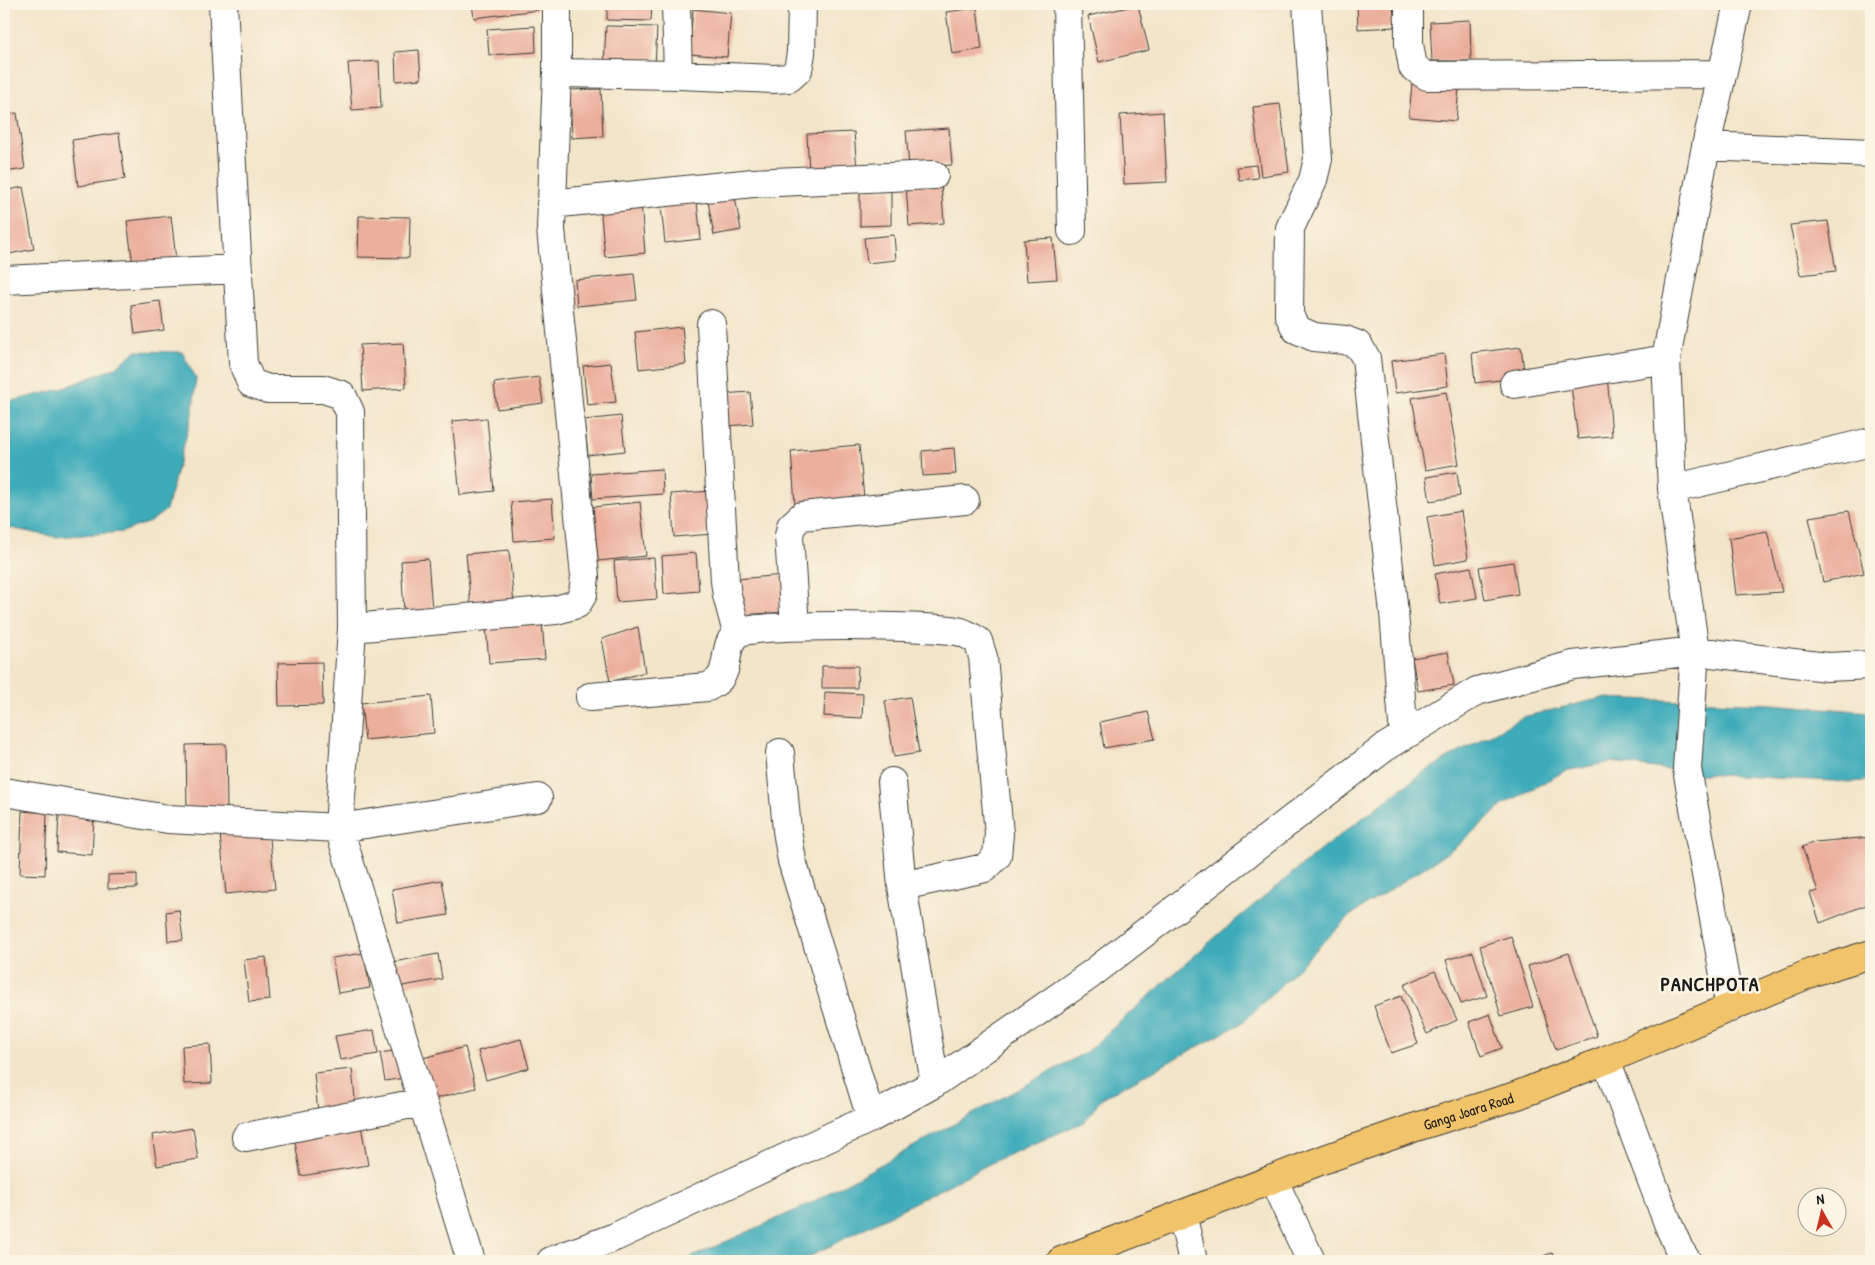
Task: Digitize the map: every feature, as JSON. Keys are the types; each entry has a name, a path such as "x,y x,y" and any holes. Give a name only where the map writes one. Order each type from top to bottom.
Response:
{"main road":[{"name":"Ganga Joara Road","path":"1061,1261 1273,1179 1413,1128 1518,1095 1606,1060 1812,972 1871,954"}],"street":[{"path":"223,4 243,363 251,383 268,389 322,389 342,395 350,412 352,628 340,828 471,1261"},
{"path":"352,628 556,610 577,604 583,594 585,576 551,229 557,73 556,4"},
{"path":"676,4 678,74"},
{"path":"557,73 678,74 774,79 789,78 798,70 801,53 802,4"},
{"path":"1067,4 1072,231"},
{"path":"1307,4 1318,159 1312,180 1290,228 1289,315 1296,329 1314,337 1345,340 1358,345 1366,358 1394,614 1404,736"},
{"path":"1409,4 1409,44 1413,67 1428,76 1463,74 1721,74"},
{"path":"1730,1008 1687,769 1694,662 1672,489 1666,359 1706,146 1738,4"},
{"path":"1706,146 1871,153"},
{"path":"551,204 753,183 934,175"},
{"path":"4,280 238,268"},
{"path":"711,324 725,580 737,633"},
{"path":"1514,384 1666,359"},
{"path":"1672,489 1871,442"},
{"path":"795,626 789,536 791,526 802,516 965,500"},
{"path":"590,697 708,687 719,680 726,670 729,645 737,633 750,629 795,626 912,628 961,632 978,641 983,657 999,834 997,856 985,868 902,886"},
{"path":"551,1261 615,1237 871,1118 936,1083 1090,975 1384,748 1477,691 1573,665 1694,662 1827,667 1871,665"},
{"path":"780,753 787,830 792,861 871,1118"},
{"path":"892,782 902,886 936,1083"},
{"path":"4,792 168,819 340,828 538,798"},
{"path":"1606,1060 1669,1226 1679,1249 1687,1261"},
{"path":"246,1137 422,1102"},
{"path":"1273,1179 1311,1261"},
{"path":"1182,1214 1194,1261"}],"water":[{"path":"136,351 182,352 196,378 193,411 166,510 150,522 122,532 56,537 4,527 4,403 61,389 115,368"},
{"path":"1602,698 1772,704 1871,712 1871,780 1853,782 1699,774 1611,762 1565,771 1503,805 1456,847 1351,915 1244,1022 1102,1098 1084,1122 999,1159 801,1261 683,1261 803,1207 1086,1052 1220,933 1323,848 1425,771 1523,717"}],"building":[{"path":"472,4 537,4 538,10 474,18"},
{"path":"607,4 652,4 651,21 607,20"},
{"path":"1357,4 1393,4 1395,27 1358,29"},
{"path":"1138,5 1149,50 1099,62 1088,16"},
{"path":"977,8 982,49 952,54 946,12"},
{"path":"693,9 731,13 727,57 689,54"},
{"path":"1470,20 1471,61 1432,61 1430,22"},
{"path":"535,26 536,52 489,55 487,29"},
{"path":"606,26 657,27 655,67 604,65"},
{"path":"419,50 421,79 396,81 395,52"},
{"path":"379,61 381,108 352,110 348,63"},
{"path":"1412,83 1459,87 1456,121 1409,117"},
{"path":"601,89 603,136 572,138 570,90"},
{"path":"1280,104 1289,172 1261,176 1253,107"},
{"path":"1163,112 1167,182 1124,184 1120,115"},
{"path":"17,113 25,169 4,172 4,115"},
{"path":"949,128 952,165 909,167 906,131"},
{"path":"854,132 857,170 809,172 807,134"},
{"path":"119,133 125,179 78,186 72,140"},
{"path":"1256,165 1258,178 1239,180 1237,167"},
{"path":"941,183 944,223 909,226 906,185"},
{"path":"23,187 34,249 4,255 4,191"},
{"path":"860,189 891,189 891,225 860,226"},
{"path":"734,192 741,230 714,235 707,196"},
{"path":"696,193 701,239 665,243 660,197"},
{"path":"641,202 645,253 605,257 600,206"},
{"path":"171,216 176,260 133,265 127,221"},
{"path":"359,216 410,217 409,258 358,257"},
{"path":"1828,221 1836,271 1800,275 1790,225"},
{"path":"894,235 896,260 867,263 864,238"},
{"path":"1053,238 1057,279 1027,281 1024,240"},
{"path":"634,274 637,300 577,306 575,280"},
{"path":"160,301 164,330 135,334 131,305"},
{"path":"682,327 686,364 639,369 635,332"},
{"path":"403,343 406,388 363,391 360,345"},
{"path":"1521,347 1525,377 1475,383 1472,353"},
{"path":"1444,354 1448,386 1395,393 1391,361"},
{"path":"611,363 616,402 587,405 583,366"},
{"path":"1607,374 1612,436 1578,439 1570,379"},
{"path":"539,377 543,403 497,409 494,383"},
{"path":"750,392 753,424 725,426 722,394"},
{"path":"1446,392 1459,464 1425,470 1412,398"},
{"path":"621,416 625,451 588,455 584,420"},
{"path":"487,418 494,491 460,495 452,421"},
{"path":"859,445 864,498 795,504 791,451"},
{"path":"954,448 956,474 923,476 922,451"},
{"path":"662,469 663,494 593,499 591,474"},
{"path":"1457,472 1460,496 1430,501 1426,477"},
{"path":"711,491 714,534 674,537 671,494"},
{"path":"552,499 555,538 514,541 511,502"},
{"path":"640,502 646,556 598,561 593,507"},
{"path":"1461,511 1468,559 1435,565 1427,517"},
{"path":"1849,511 1864,573 1823,582 1809,517"},
{"path":"1767,531 1782,592 1736,595 1729,538"},
{"path":"509,550 514,605 471,609 466,554"},
{"path":"696,553 699,591 664,594 662,556"},
{"path":"654,558 657,599 617,602 614,561"},
{"path":"428,559 432,610 404,612 401,561"},
{"path":"1513,562 1518,594 1485,600 1479,567"},
{"path":"1471,567 1477,598 1440,604 1435,574"},
{"path":"784,575 787,612 738,615 736,579"},
{"path":"542,622 545,659 489,663 486,626"},
{"path":"638,627 645,672 610,682 602,639"},
{"path":"1448,652 1454,685 1418,691 1412,658"},
{"path":"322,662 323,705 279,706 278,663"},
{"path":"822,666 858,666 857,688 822,688"},
{"path":"825,692 863,694 862,718 824,716"},
{"path":"431,696 434,733 365,740 361,703"},
{"path":"910,697 919,753 894,757 885,701"},
{"path":"1148,712 1155,739 1104,748 1100,722"},
{"path":"226,744 227,808 187,809 186,745"},
{"path":"22,811 47,813 45,875 20,874"},
{"path":"59,815 94,817 92,855 57,852"},
{"path":"269,829 275,889 226,894 220,834"},
{"path":"1871,837 1871,903 1820,923 1810,893 1818,891 1802,847 1815,842"},
{"path":"137,874 137,888 108,889 108,875"},
{"path":"442,880 448,915 398,923 392,889"},
{"path":"179,910 183,940 168,941 166,912"},
{"path":"1511,936 1533,1007 1501,1016 1480,946"},
{"path":"1473,952 1487,996 1461,1004 1446,960"},
{"path":"364,953 370,988 338,993 332,958"},
{"path":"1569,953 1597,1036 1556,1050 1528,966"},
{"path":"438,954 442,979 397,987 393,962"},
{"path":"266,957 270,1000 249,1002 244,960"},
{"path":"1435,971 1457,1020 1427,1034 1404,985"},
{"path":"1401,996 1418,1044 1391,1053 1374,1006"},
{"path":"1490,1014 1502,1048 1481,1056 1469,1022"},
{"path":"374,1030 378,1054 340,1060 335,1036"},
{"path":"521,1039 529,1068 486,1080 478,1051"},
{"path":"210,1044 212,1083 184,1084 182,1046"},
{"path":"465,1047 476,1088 434,1099 423,1058"},
{"path":"400,1050 405,1078 385,1081 380,1053"},
{"path":"352,1069 356,1108 318,1112 314,1073"},
{"path":"360,1120 368,1165 301,1176 293,1131"},
{"path":"193,1128 198,1159 157,1166 152,1135"},
{"path":"1552,1253 1555,1261 1528,1261"}],"district":[{"name":"PANCHPOTA","path":"1710,983"}]}
